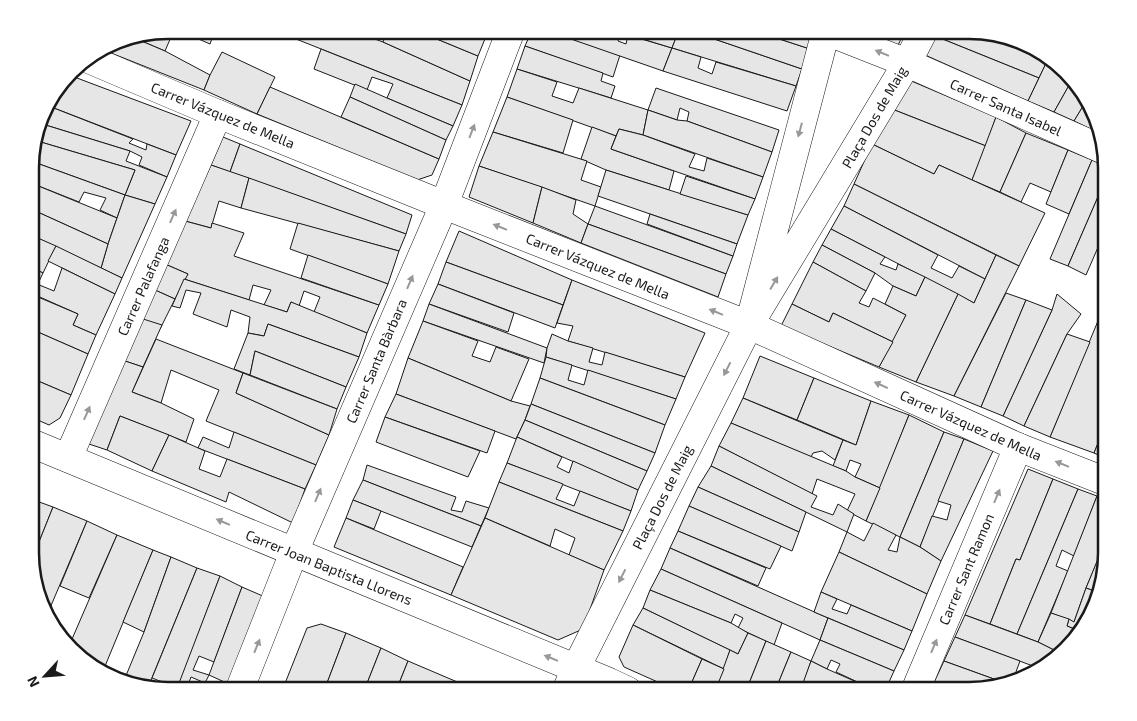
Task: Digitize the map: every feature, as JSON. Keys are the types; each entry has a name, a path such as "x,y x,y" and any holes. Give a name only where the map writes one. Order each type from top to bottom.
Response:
{"street":[{"name":"Carrer Santa Bàrbara","path":"242,682 294,552 444,205 508,39"},
{"name":"Plaça Dos de Maig","path":"749,325 824,39"},
{"name":"Plaça Dos de Maig","path":"571,680 749,325 907,63 848,39"},
{"path":"907,63 919,39"},
{"name":"Carrer Vázquez de Mella","path":"94,61 218,114 444,205 749,325 1018,447 1098,478"},
{"name":"Carrer Santa Isabel","path":"907,63 1096,147"},
{"name":"Carrer Palafanga","path":"68,458 218,114"},
{"name":"Carrer Joan Baptista Llorens","path":"39,446 294,552 571,680"},
{"name":"Carrer Sant Ramon","path":"919,682 1018,447"}],"building":[{"path":"170,39 165,51 142,41"},
{"path":"199,39 212,39 210,44"},
{"path":"296,39 375,39 383,42 470,81 462,105"},
{"path":"384,39 437,39 478,56 470,81 383,42"},
{"path":"437,39 485,39 478,56"},
{"path":"528,39 572,39 620,55 613,77 525,46"},
{"path":"571,39 618,39 618,41 626,44 627,39 642,39 672,48 663,71"},
{"path":"642,39 676,39 672,48"},
{"path":"676,39 714,39 802,69 796,86 672,48"},
{"path":"714,39 779,39 810,49 802,69"},
{"path":"779,39 814,39 810,49"},
{"path":"868,39 901,39 895,52"},
{"path":"933,39 942,39 1039,78 1028,101 925,55"},
{"path":"942,39 995,41 1026,52 1046,64 1039,78"},
{"path":"142,41 165,51 210,75 204,90 110,53"},
{"path":"525,46 603,73 601,81 615,86 611,98 517,69"},
{"path":"672,48 701,57 698,68 712,74 716,62 796,86 787,111 663,71"},
{"path":"321,49 462,105 453,126 387,98 393,84 372,77 367,90 314,69"},
{"path":"222,52 275,77 257,114 204,90"},
{"path":"1046,64 1069,86 1054,112 1028,101"},
{"path":"517,69 557,82 552,96 573,103 579,88 648,110 643,135 619,129 616,136 507,97"},
{"path":"76,78 191,121 176,155 54,108 60,96"},
{"path":"909,80 996,117 986,146 892,109"},
{"path":"355,84 453,126 446,140 350,97"},
{"path":"1069,86 1083,107 1074,121 1054,112"},
{"path":"270,87 439,159 432,175 417,180 257,114"},
{"path":"656,88 779,130 772,152 687,121 689,112 680,108 677,120 648,110"},
{"path":"350,97 446,140 439,159 341,117"},
{"path":"507,97 573,120 563,153 493,132"},
{"path":"1083,107 1092,130 1074,121"},
{"path":"54,108 133,139 129,143 146,150 147,144 176,155 167,177 139,165 142,157 130,151 46,125"},
{"path":"892,109 986,146 972,180 939,165 934,174 872,144"},
{"path":"648,110 677,120 687,121 772,152 763,177 643,135"},
{"path":"996,117 1026,133 1000,192 972,180"},
{"path":"46,125 130,151 126,161 167,177 155,204 125,195 135,170 41,142"},
{"path":"592,127 616,136 611,149 674,171 669,190 606,170 581,159"},
{"path":"619,129 643,135 695,154 689,167 704,171 707,158 763,177 755,199 611,149"},
{"path":"493,132 587,161 581,180 601,187 595,206 479,166"},
{"path":"1026,133 1068,150 1051,192 1030,183 1021,202 1000,192"},
{"path":"223,137 240,144 230,172 211,165"},
{"path":"41,142 135,170 125,195 39,164"},
{"path":"240,144 412,215 406,234 230,172"},
{"path":"872,144 934,174 939,165 1045,213 1019,266 854,184"},
{"path":"1068,150 1092,160 1069,214 1046,204"},
{"path":"1092,160 1098,163 1098,197 1068,266 1050,259"},
{"path":"39,164 125,195 117,218 100,210 106,198 84,192 79,202 39,186"},
{"path":"211,165 249,178 241,208 219,201 211,228 185,221"},
{"path":"479,166 542,187 533,223 469,197"},
{"path":"606,170 748,215 737,244 598,196"},
{"path":"686,176 755,199 748,215 680,194"},
{"path":"249,178 406,234 399,251 241,208"},
{"path":"854,184 996,255 985,279 844,206"},
{"path":"39,186 117,218 108,244 39,213"},
{"path":"542,187 576,200 573,214 588,224 581,243 533,223"},
{"path":"125,195 155,204 122,278 101,268"},
{"path":"1098,197 1098,247 1086,275 1068,266"},
{"path":"595,206 733,256 726,274 588,224"},
{"path":"844,206 938,255 931,268 952,278 959,266 985,279 974,303 831,229"},
{"path":"39,213 108,244 101,268 39,239"},
{"path":"650,214 737,244 733,256 647,224"},
{"path":"185,221 211,228 212,223 244,233 234,256 379,305 367,333 314,312 320,297 304,291 299,306 291,302 287,312 264,305 271,290 253,285 249,300 184,279 188,274 165,264"},
{"path":"298,223 399,251 388,284 290,249"},
{"path":"588,224 726,274 718,297 581,243"},
{"path":"831,229 885,257 880,264 896,270 898,264 925,277 916,296 893,286 875,273 822,245"},
{"path":"459,231 572,280 563,305 446,262"},
{"path":"39,239 56,246 43,273 39,271"},
{"path":"822,245 875,273 866,291 813,262"},
{"path":"56,246 122,278 115,294 48,261"},
{"path":"308,255 388,284 379,305 301,278"},
{"path":"996,255 1019,266 954,396 916,382 958,294 974,303"},
{"path":"446,262 563,305 555,328 438,284"},
{"path":"813,262 866,291 859,303 869,307 873,298 906,315 893,342 833,313 829,322 792,304"},
{"path":"165,264 188,274 175,299 155,290"},
{"path":"62,268 115,294 96,335 73,325 78,314 39,297 39,285 54,291"},
{"path":"39,271 43,273 39,281"},
{"path":"925,277 958,294 916,382 879,367 906,315 885,304 893,286 916,296"},
{"path":"184,279 287,312 291,302 367,333 359,357 268,324 264,336 248,333 250,317 231,310 227,327 193,314 201,293 186,290 180,308 172,306"},
{"path":"572,280 705,333 685,377 568,341 573,326 557,323"},
{"path":"438,284 514,313 508,332 429,304"},
{"path":"155,290 175,299 160,329 140,318"},
{"path":"1006,293 1026,300 981,407 954,396"},
{"path":"1057,294 1081,314 1067,334 1024,426 1003,416 1052,310"},
{"path":"39,297 78,314 73,325 96,335 88,354 39,333"},
{"path":"1026,300 1052,310 1003,416 981,407"},
{"path":"429,304 547,348 544,363 423,321"},
{"path":"792,304 829,322 833,313 893,342 879,367 781,326"},
{"path":"140,318 162,325 143,367 122,360"},
{"path":"423,321 478,341 472,356 490,362 496,347 529,359 511,401 408,358"},
{"path":"1098,321 1098,443 1094,453 1050,437"},
{"path":"268,324 359,357 346,387 255,351 250,375 234,369 248,333 264,336"},
{"path":"39,333 88,354 71,395 39,381"},
{"path":"552,334 593,348 589,362 602,365 605,352 685,377 676,399 546,357"},
{"path":"1067,334 1090,342 1050,437 1024,426"},
{"path":"156,339 243,373 236,393 329,435 316,465 206,421 219,390 171,370 161,403 132,392"},
{"path":"255,351 346,387 337,409 250,375"},
{"path":"760,356 814,378 797,420 743,398"},
{"path":"546,357 572,365 568,380 584,385 588,370 676,399 665,425 540,378"},
{"path":"408,358 511,401 530,406 516,439 396,394"},
{"path":"122,360 143,367 132,392 194,419 186,442 120,416 107,450 86,443"},
{"path":"243,373 337,409 329,435 236,393"},
{"path":"540,378 665,425 655,453 531,404"},
{"path":"814,378 871,401 856,445 797,420"},
{"path":"39,381 71,395 60,418 49,425 39,421"},
{"path":"396,394 495,431 487,453 385,417"},
{"path":"743,398 843,440 835,460 822,451 813,453 811,457 731,423"},
{"path":"871,401 909,415 880,488 855,477 861,464 850,460 846,471 833,466 843,440 856,445"},
{"path":"531,404 655,453 647,471 525,420"},
{"path":"909,415 944,432 900,537 866,521"},
{"path":"120,416 169,435 152,471 107,450"},
{"path":"385,417 480,451 468,477 376,442"},
{"path":"525,420 647,471 638,490 517,437"},
{"path":"731,423 846,471 880,488 866,521 847,511 855,494 817,479 812,494 719,446"},
{"path":"234,432 316,465 305,489 198,448 203,437 229,448"},
{"path":"944,432 964,439 920,547 900,537"},
{"path":"169,435 205,451 199,469 220,477 227,459 305,489 293,523 229,492 226,502 152,471"},
{"path":"517,437 562,457 557,467 569,473 573,461 638,490 631,511 507,463"},
{"path":"964,439 993,451 941,561 920,547 932,516 947,520 951,505 938,501"},
{"path":"1098,443 1098,455 1094,453"},
{"path":"719,446 817,496 811,507 833,515 838,504 854,514 847,532 711,466"},
{"path":"507,463 563,484 556,499 574,506 580,491 631,511 623,531 499,482"},
{"path":"367,465 456,497 451,510 462,512 466,501 489,508 481,526 363,480"},
{"path":"711,466 806,512 799,532 698,487"},
{"path":"1028,469 1053,479 1020,560 1016,559 990,624 965,615"},
{"path":"1053,479 1078,489 1017,634 990,624 1016,559 1020,560"},
{"path":"363,480 481,526 472,547 353,500"},
{"path":"499,482 623,531 604,570 569,555 575,538 555,529 550,546 485,518"},
{"path":"698,487 799,532 792,551 689,506"},
{"path":"1078,489 1097,496 1074,556 1062,550 1056,566 1068,571 1038,642 1017,634"},
{"path":"1097,496 1098,559 1074,622 1051,613"},
{"path":"353,500 381,511 374,529 346,518"},
{"path":"39,502 53,507 39,542"},
{"path":"689,506 781,546 770,569 678,531"},
{"path":"53,507 87,521 51,607 43,587 39,542"},
{"path":"346,518 463,567 451,595 334,547"},
{"path":"485,518 604,570 583,629 558,640 451,595"},
{"path":"87,521 117,535 89,598 60,586"},
{"path":"873,523 896,535 888,550 897,552 900,537 941,561 927,594 839,552 847,532 864,541"},
{"path":"678,531 766,568 758,586 670,548"},
{"path":"117,535 153,550 105,666 89,656 72,640"},
{"path":"670,548 828,618 820,640 661,569"},
{"path":"153,550 171,557 144,632 123,622"},
{"path":"839,552 927,594 912,631 821,592"},
{"path":"171,557 197,568 151,681 126,675"},
{"path":"1098,559 1096,579 1092,590 1086,588"},
{"path":"197,568 220,576 180,682 162,682 152,678"},
{"path":"661,569 782,623 774,645 738,628 743,618 735,614 731,623 650,590"},
{"path":"220,576 242,587 214,662 199,656 193,670 209,675 206,682 191,677 189,682 179,682"},
{"path":"242,587 265,597 232,682 224,682 209,675"},
{"path":"1086,588 1092,590 1077,625 1074,629 1067,626 1069,619 1074,622"},
{"path":"650,590 731,623 748,633 738,654 643,608"},
{"path":"821,592 837,599 832,609 847,614 851,605 912,631 904,650 814,612"},
{"path":"643,608 730,650 724,669 633,625"},
{"path":"1051,613 1069,619 1067,626 1074,629 1054,650 1038,642"},
{"path":"965,615 1038,642 1054,650 1032,666 955,637"},
{"path":"828,618 904,650 894,671 820,640"},
{"path":"321,624 346,633 327,682 286,682 307,628"},
{"path":"633,625 702,659 692,682 658,682 624,667 619,657"},
{"path":"346,633 381,648 368,682 327,682"},
{"path":"748,633 766,641 750,682 718,682 730,650 738,654"},
{"path":"955,637 1020,661 1015,673 996,680 944,661"},
{"path":"820,640 894,671 889,682 858,682 836,672 840,664 831,660 827,669 811,661"},
{"path":"766,641 791,652 779,682 750,682"},
{"path":"381,648 408,661 400,682 368,682"},
{"path":"791,652 811,661 804,682 779,682"},
{"path":"702,659 724,669 719,682 692,682"},
{"path":"408,661 455,681 455,682 400,682"},
{"path":"811,661 857,682 803,682"},
{"path":"944,661 996,680 978,682 934,682"}]}
